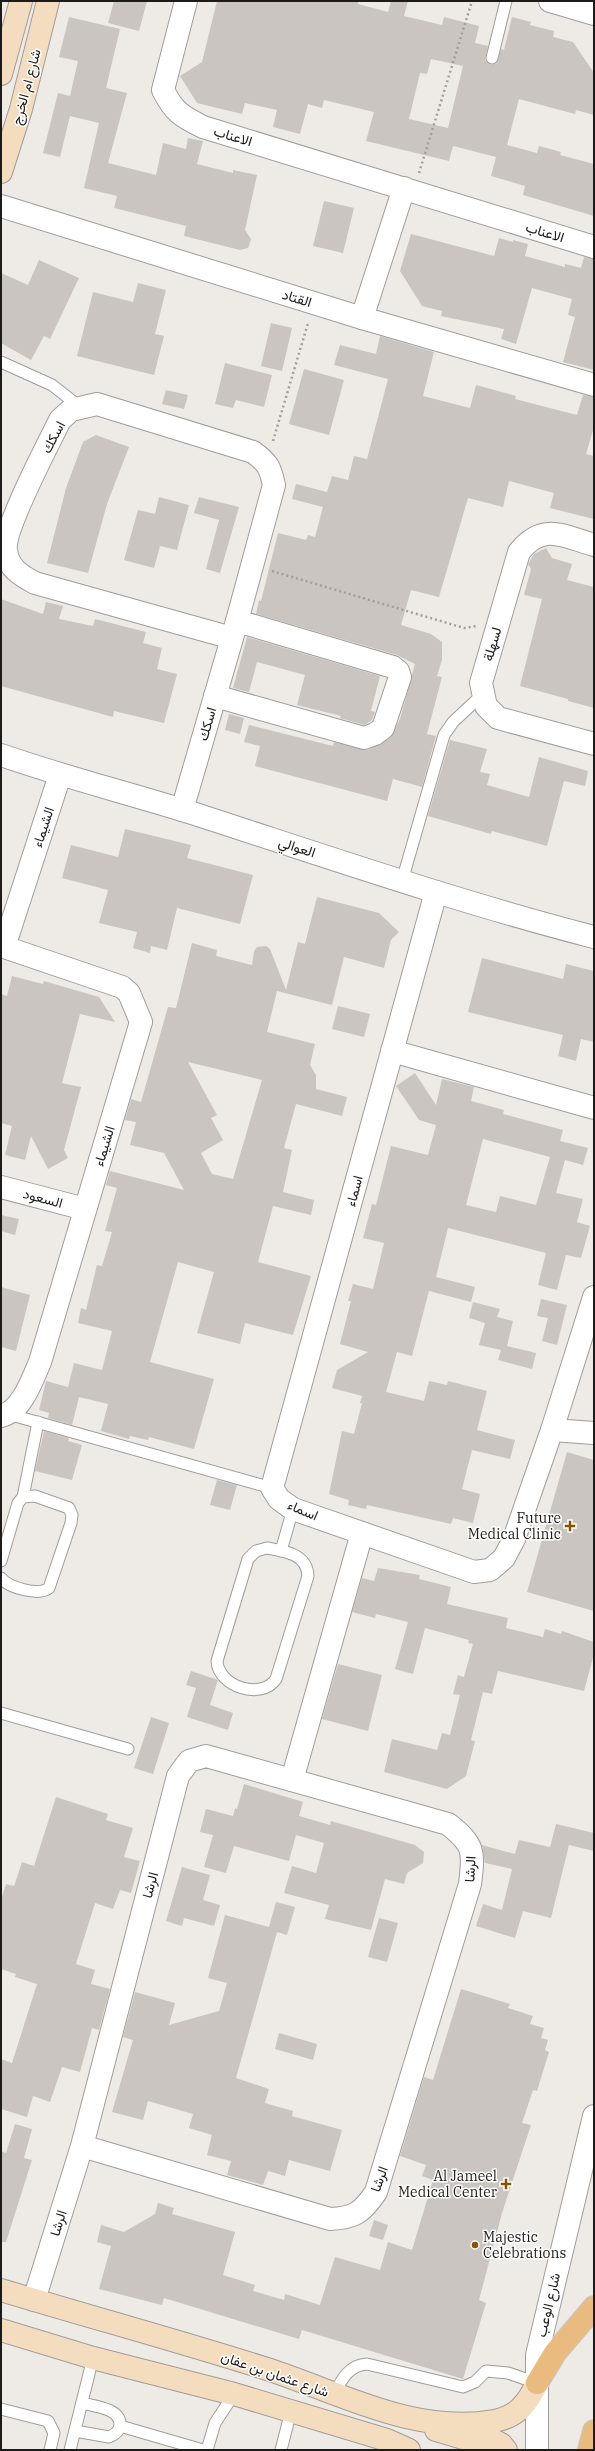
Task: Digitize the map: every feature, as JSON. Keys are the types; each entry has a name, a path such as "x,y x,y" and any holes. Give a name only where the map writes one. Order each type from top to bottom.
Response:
{"main road":[{"path":"537,2383 556,2353 594,2307"},
{"path":"589,2450 594,2431"}],"street":[{"name":"شارع ام الخرج","path":"1,74 21,1"},
{"name":"شارع ام الخرج","path":"1,172 21,109 48,1"},
{"name":"الاعناب","path":"186,1 163,90 172,108 178,113 203,127 594,247"},
{"path":"550,1 594,14"},
{"path":"362,318 409,190"},
{"name":"القتاد","path":"1,206 362,318 594,385"},
{"name":"اسكك","path":"182,810 235,630 274,485 266,462 253,452 97,404 71,410 60,420 9,528 5,549 10,564 18,573 35,583 235,630"},
{"name":"لسهلة","path":"594,545 546,532 529,540 519,552 481,683 486,706 498,718 594,744"},
{"path":"215,696 364,738 375,734 383,728 400,676 398,670 393,667 235,630"},
{"name":"العوالي","path":"1,755 60,776 182,810 436,892 594,937"},
{"name":"الشيماء","path":"4,1415 25,1395 40,1362 141,1022 129,993 122,988 3,946 60,776"},
{"name":"اسماء","path":"436,892 272,1488 279,1499 293,1509 474,1572 490,1570 504,1558 514,1539 593,1308"},
{"path":"392,1051 594,1108"},
{"name":"السعود","path":"1,1187 85,1209"},
{"path":"552,1430 594,1433"},
{"path":"292,1780 362,1533"},
{"name":"الرشا","path":"34,2300 82,2146 178,1776 189,1761 206,1756 448,1824 466,1837 473,1856 470,1884 376,2192 365,2208 347,2218 330,2219 82,2146"},
{"name":"شارع الوعب","path":"537,2450 537,2383 540,2341 594,2116"},
{"name":"شارع عثمان بن عفان","path":"1,2290 268,2370 395,2415 444,2423 494,2421 508,2417 521,2408 531,2396 537,2383"},
{"name":"شارع عثمان بن عفان","path":"1,2330 93,2358 234,2394 387,2440 409,2450"},
{"path":"395,2415 450,2435 475,2440 495,2441 501,2444 506,2450"},
{"path":"387,2440 426,2450"}],"lane":[{"path":"492,58 506,1"},
{"path":"1,362 52,385 80,407"},
{"path":"402,881 444,735 453,722 483,694"},
{"path":"4,1415 38,1422 272,1488"},
{"path":"1,1561 18,1503 24,1497 38,1422"},
{"path":"1,1578 6,1582 35,1591 46,1591 53,1581 72,1523 71,1511 65,1506 35,1496 24,1497"},
{"path":"281,1551 293,1509"},
{"path":"262,1548 281,1551 302,1560 308,1570 308,1576 276,1679 268,1687 257,1690 227,1681 219,1672 217,1661 248,1559 251,1554 262,1548"},
{"path":"1,1713 128,1749"},
{"path":"70,2450 93,2358"},
{"path":"334,2394 348,2372 357,2364 367,2364 463,2387 475,2382 486,2371 508,2373 537,2383"},
{"path":"207,2450 215,2423 234,2394"},
{"path":"82,2403 112,2412 117,2416 120,2426"},
{"path":"1,2409 48,2422 54,2433 50,2450"},
{"path":"281,2450 291,2411"},
{"path":"75,2431 109,2437 114,2435 120,2426"},
{"path":"120,2426 203,2450"}],"path":[{"path":"409,190 472,1"},
{"path":"266,462 314,303"},
{"path":"252,566 464,628 498,624"}],"building":[{"path":"114,1 147,1 139,31 108,23"},
{"path":"217,1 358,1 358,4 388,12 391,1 408,1 404,16 442,25 444,17 479,26 475,43 488,46 485,60 491,65 497,63 501,49 504,50 512,17 531,22 530,25 554,31 553,37 573,42 594,73 594,115 576,110 575,114 519,99 507,145 537,153 539,146 561,152 560,155 594,164 594,216 523,195 525,186 491,176 496,157 453,146 449,161 366,141 374,112 324,100 322,108 308,104 300,134 273,127 277,110 245,103 242,114 197,103 180,76 202,62","holes":["431,59 463,66 448,128 409,119 420,73 427,74"]},
{"path":"69,17 120,29 106,88 127,93 108,163 156,175 163,143 186,149 188,138 203,141 197,164 233,173 233,170 257,175 245,230 251,239 248,248 240,250 184,236 186,226 114,208 117,196 84,188 99,123 70,116 60,157 43,153 58,93 70,96 78,61 59,57"},
{"path":"324,201 354,208 343,253 313,246"},
{"path":"411,234 494,256 499,238 513,242 513,240 528,244 525,256 565,267 565,264 581,268 584,257 594,259 594,370 563,362 575,317 568,315 572,299 532,288 516,344 501,339 504,329 441,316 442,311 422,306 400,271"},
{"path":"39,260 79,278 50,339 44,336 31,360 1,343 1,273 28,285"},
{"path":"138,283 166,290 155,334 164,336 154,375 77,356 93,292 133,302"},
{"path":"271,323 292,328 282,371 261,366"},
{"path":"380,336 434,352 423,396 470,408 476,385 516,396 515,399 577,415 583,395 594,397 594,427 586,454 594,456 594,519 550,508 554,493 509,481 503,507 468,498 439,597 411,590 401,625 431,634 442,642 442,660 437,676 442,677 427,734 436,736 422,787 393,779 387,801 255,766 260,746 244,742 249,725 333,746 334,742 368,750 390,738 400,719 415,664 397,655 256,614 259,600 261,601 278,533 306,540 308,535 315,537 323,507 292,499 296,484 327,492 332,476 348,480 354,456 367,459 388,379 334,365 340,345 376,354"},
{"path":"225,363 272,375 264,407 236,400 233,408 215,404"},
{"path":"304,369 344,380 329,435 289,424"},
{"path":"166,390 188,395 184,409 162,404"},
{"path":"96,435 129,447 107,504 88,573 47,563 66,488 83,442"},
{"path":"159,497 189,505 177,550 160,546 154,568 124,560 138,510 155,514"},
{"path":"199,497 239,507 220,573 206,569 219,520 194,513"},
{"path":"546,548 552,558 572,564 567,580 594,587 594,708 568,701 568,699 520,686 542,599 524,595 531,569 528,564 534,554"},
{"path":"1,599 43,614 46,602 63,606 59,619 93,626 95,619 146,632 143,643 162,648 157,669 177,674 164,723 114,711 113,717 1,686"},
{"path":"247,637 380,676 371,711 375,712 372,720 364,725 340,718 341,716 297,705 305,675 257,662 249,692 233,688"},
{"path":"229,714 244,718 240,734 225,730"},
{"path":"450,740 487,749 480,772 490,774 487,785 529,797 539,757 588,771 585,786 564,781 547,846 492,831 491,834 428,816"},
{"path":"125,829 191,845 187,858 253,875 240,924 177,908 167,950 151,946 150,953 133,948 137,932 99,923 108,890 62,878 71,845 118,857"},
{"path":"317,897 379,913 399,932 391,940 384,968 344,957 332,1005 277,991 267,1032 315,1044 310,1065 316,1075 316,1089 347,1097 342,1116 296,1104 284,1148 292,1150 283,1192 314,1200 311,1215 273,1206 258,1262 311,1276 293,1335 245,1323 240,1344 197,1333 214,1272 178,1262 150,1362 214,1379 194,1449 149,1437 148,1440 130,1436 129,1439 101,1431 108,1404 79,1397 72,1425 48,1418 49,1413 39,1410 46,1381 68,1387 74,1363 102,1370 112,1331 78,1323 81,1308 86,1310 97,1265 102,1266 112,1232 105,1231 117,1188 106,1185 110,1171 184,1190 164,1153 130,1145 136,1122 125,1120 131,1099 141,1102 168,1007 176,1008 192,943 217,950 216,956 252,965 254,951 257,947 266,946 270,949 286,990 298,942 305,944","holes":["188,1062 262,1080 233,1179 212,1174 201,1153 223,1140 211,1118 217,1115"]},
{"path":"482,958 563,979 566,964 594,971 594,1042 581,1039 576,1061 558,1056 563,1035 468,1012"},
{"path":"12,976 43,984 44,981 99,997 115,1022 80,1014 62,1083 81,1087 64,1150 68,1158 48,1169 31,1136 25,1160 5,1155 12,1126 1,1123 1,994 7,996"},
{"path":"338,1006 370,1014 364,1037 332,1029"},
{"path":"415,1073 436,1105 442,1079 474,1087 471,1101 504,1110 503,1114 563,1130 560,1141 588,1148 583,1165 565,1160 556,1193 583,1199 577,1222 590,1226 581,1258 566,1255 557,1290 538,1285 546,1253 448,1228 436,1277 475,1287 471,1302 429,1291 412,1356 397,1352 386,1392 424,1401 429,1381 447,1385 448,1381 487,1391 477,1430 515,1440 510,1459 472,1450 462,1489 480,1494 473,1523 453,1518 451,1524 367,1505 366,1509 348,1505 349,1500 329,1494 342,1431 354,1434 362,1403 360,1403 362,1396 332,1388 337,1370 368,1352 340,1344 351,1301 348,1301 353,1284 373,1289 384,1243 363,1238 372,1204 376,1205 391,1146 428,1155 436,1125 419,1120 396,1086","holes":["483,1139 550,1157 536,1205 500,1196 496,1212 466,1205"]},
{"path":"1,1215 19,1219 15,1235 1,1231"},
{"path":"1,1287 30,1295 16,1351 1,1347"},
{"path":"541,1299 567,1305 557,1345 542,1341 548,1318 537,1316"},
{"path":"473,1302 500,1309 497,1317 513,1321 507,1346 536,1353 532,1369 498,1360 501,1350 479,1345 485,1323 469,1318"},
{"path":"44,1431 69,1438 68,1441 82,1445 72,1480 35,1471"},
{"name":"Future Medical Clinic","path":"567,1452 594,1460 594,1611 527,1592"},
{"path":"217,1480 237,1485 230,1510 210,1505"},
{"path":"378,1568 420,1575 419,1579 451,1587 447,1604 508,1618 506,1628 543,1637 545,1629 561,1634 562,1631 594,1642 594,1654 584,1691 498,1671 492,1694 483,1692 471,1740 475,1741 466,1776 447,1789 384,1772 392,1739 437,1750 442,1733 450,1735 460,1695 453,1694 458,1675 464,1677 473,1644 468,1643 469,1640 425,1628 413,1674 395,1669 408,1622 376,1614 375,1618 352,1612 362,1578 374,1581"},
{"path":"338,1664 382,1675 368,1731 322,1719"},
{"path":"191,1671 218,1680 210,1705 233,1713 228,1730 187,1717 196,1688 186,1685"},
{"path":"151,1717 169,1723 153,1774 134,1768"},
{"path":"244,1784 303,1802 299,1816 330,1825 331,1821 415,1845 424,1852 423,1863 407,1873 404,1884 385,1879 371,1930 325,1919 329,1905 284,1893 292,1866 316,1873 324,1843 296,1835 289,1861 234,1846 226,1873 204,1867 213,1835 200,1832 206,1809 233,1816 235,1808 237,1809"},
{"path":"56,1797 108,1814 106,1820 133,1828 124,1857 140,1861 131,1893 120,1890 113,1909 95,1903 76,1964 95,1970 91,1984 110,1989 99,2030 92,2028 80,2072 62,2067 50,2102 33,2096 27,2117 1,2109 1,2059 12,2063 37,1984 15,1977 16,1974 1,1969 1,1900 6,1884 14,1886 22,1862 34,1866"},
{"path":"556,1824 594,1833 594,1851 569,1845 551,1918 523,1911 515,1938 476,1926 483,1904 502,1910 512,1869 485,1863 482,1845 515,1854 519,1840 550,1847"},
{"path":"182,1867 210,1875 203,1900 220,1905 214,1926 184,1918 182,1926 166,1921"},
{"path":"276,1902 295,1907 287,1935 277,1932 236,2078 269,2089 265,2103 293,2111 292,2116 342,2130 330,2171 289,2160 285,2176 268,2171 263,2185 227,2175 231,2161 207,2155 212,2135 189,2128 193,2114 148,2101 143,2120 112,2112 133,2040 123,2037 135,1992 175,2003 169,2025 219,2011 227,1983 208,1978 225,1915 269,1927"},
{"path":"379,1918 398,1923 387,1962 368,1957"},
{"path":"461,1989 510,2004 508,2008 533,2016 530,2024 544,2028 541,2038 548,2040 545,2050 549,2052 537,2091 533,2090 522,2123 531,2125 502,2213 479,2300 486,2303 463,2379 302,2330 299,2339 164,2298 162,2305 99,2289 111,2246 97,2242 101,2225 124,2232 155,2214 158,2203 174,2208 172,2214 235,2232 223,2275 255,2285 253,2291 284,2300 285,2294 320,2305 335,2257 380,2270 388,2242 412,2250 433,2180 422,2176 426,2165 400,2156 424,2077 433,2080"},
{"path":"279,2033 317,2044 313,2060 275,2049"},
{"path":"15,2124 32,2129 24,2158 32,2160 6,2242 1,2242 1,2151 6,2153"},
{"path":"374,2220 388,2225 383,2240 369,2236"}],"place":[{"name":"Future Medical Clinic","path":"570,1526"},
{"name":"Al Jameel Medical Center","path":"506,2184"},
{"name":"Majestic Celebrations","path":"475,2245"}]}
